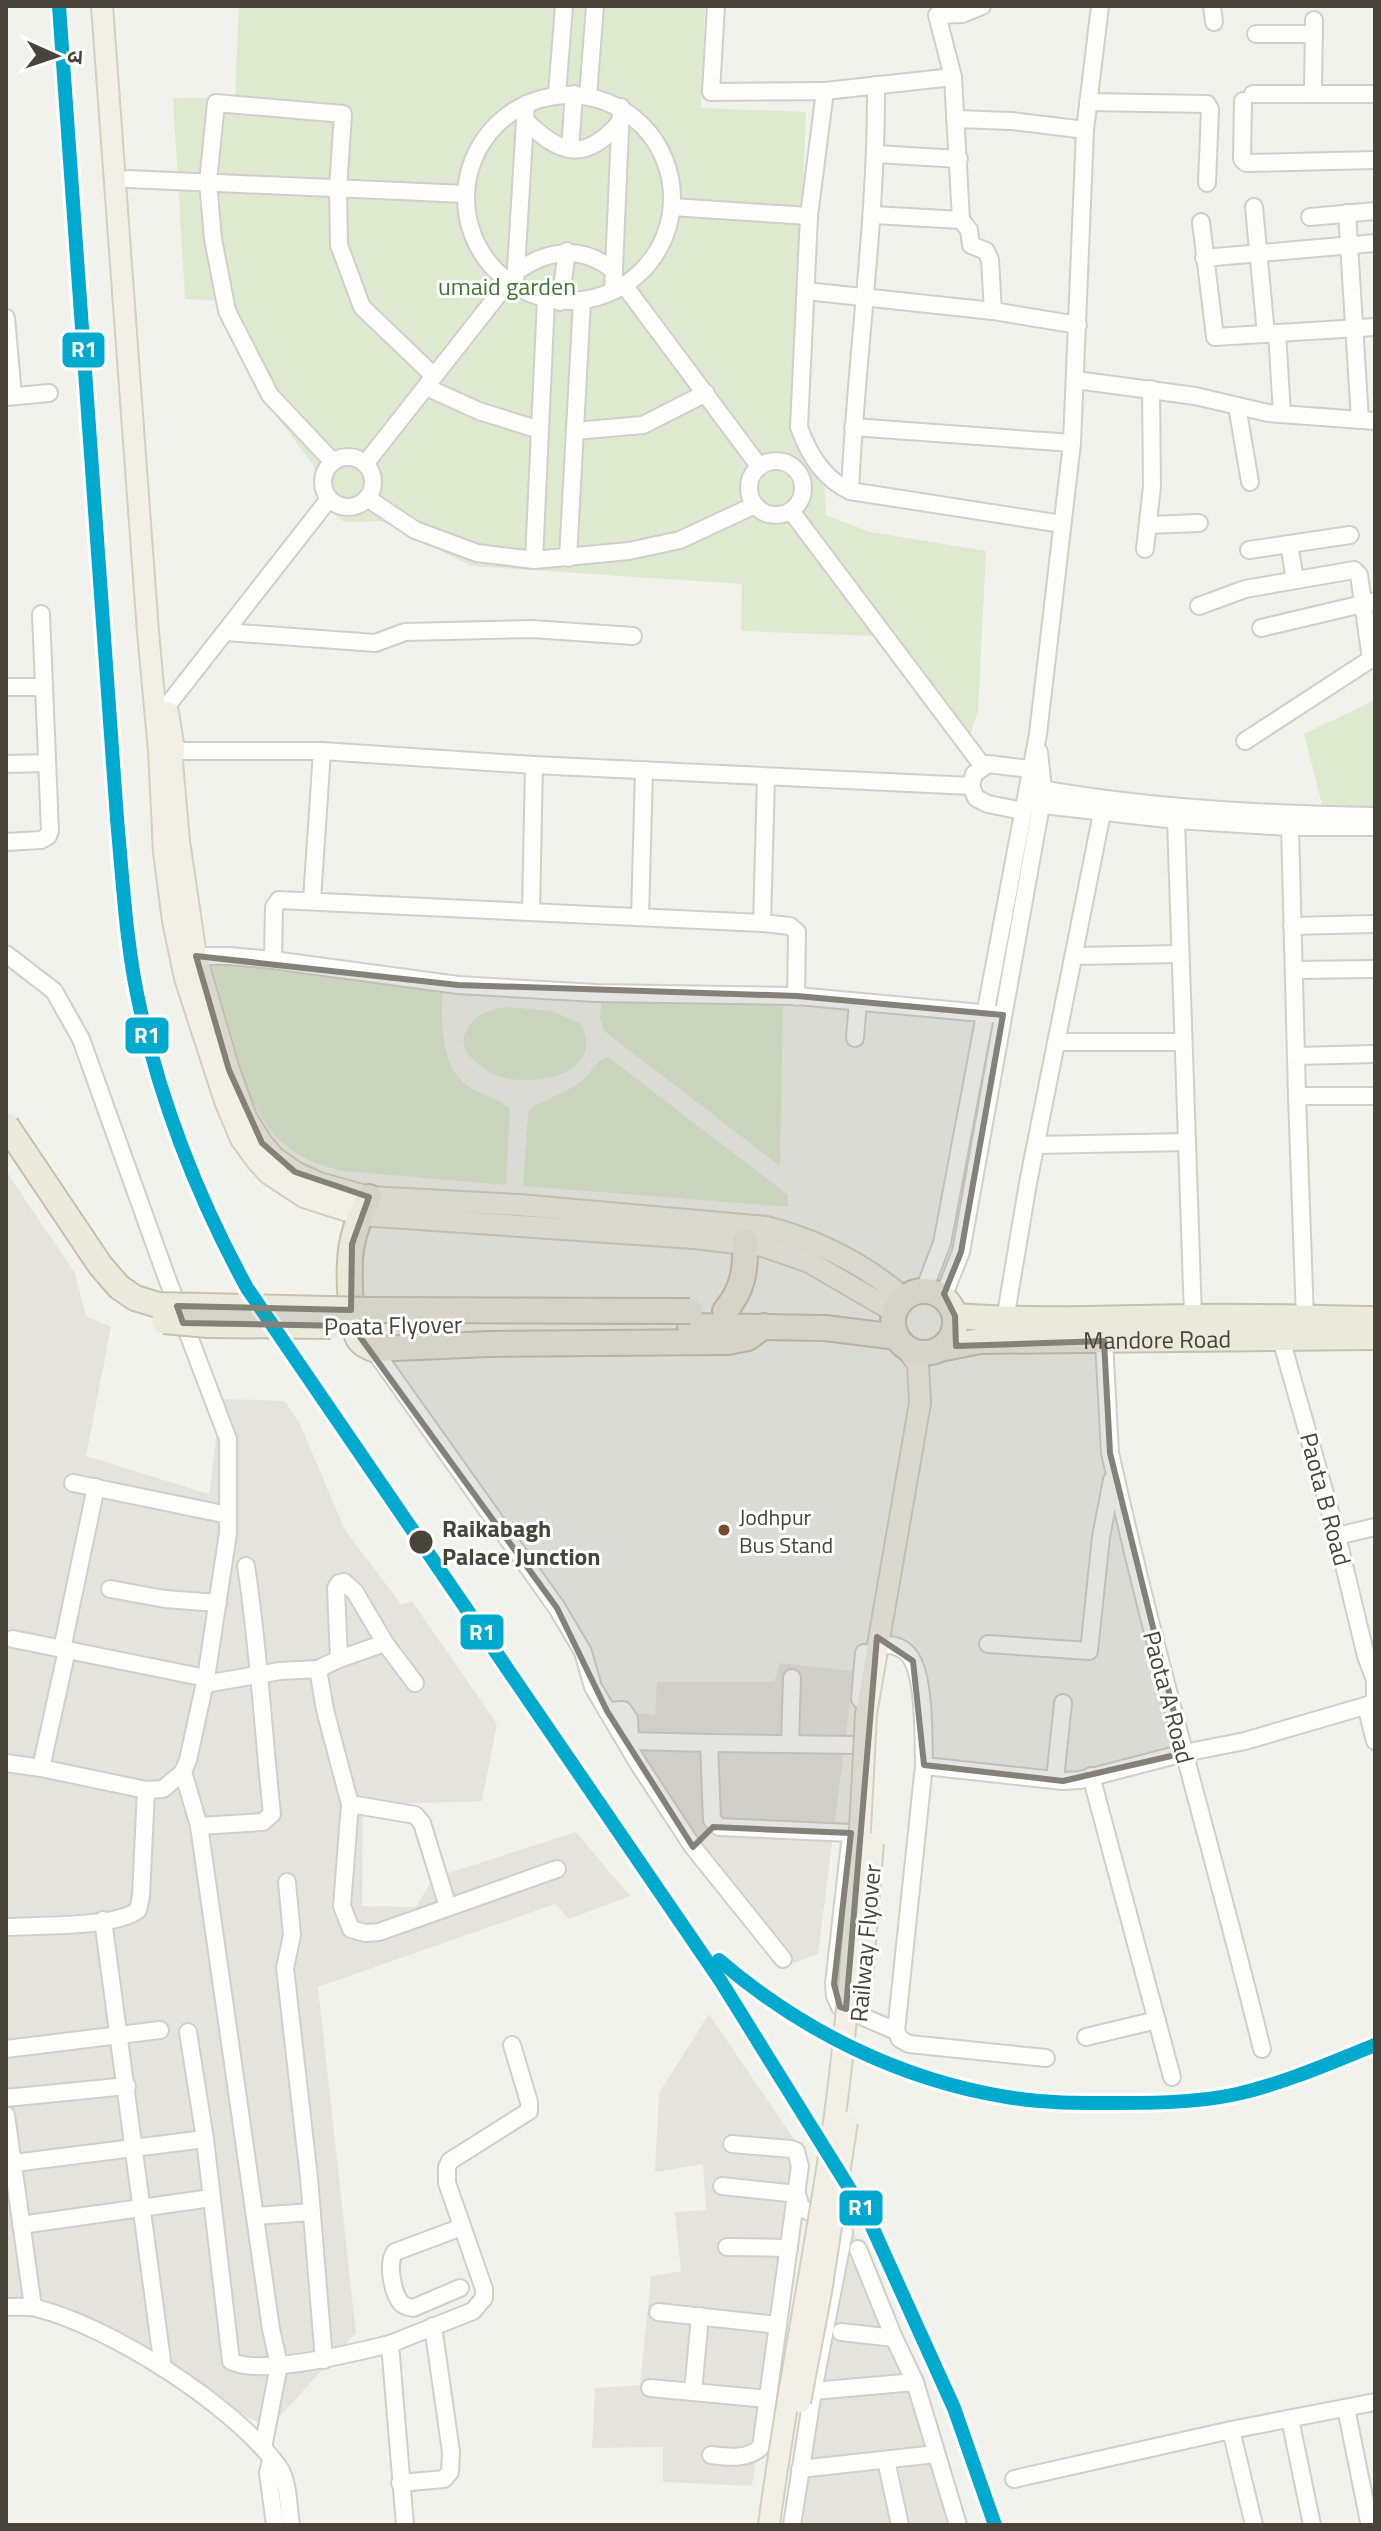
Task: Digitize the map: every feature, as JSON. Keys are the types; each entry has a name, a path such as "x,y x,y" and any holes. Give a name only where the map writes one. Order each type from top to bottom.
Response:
{"highway":[{"name":"Poata Flyover","path":"6,1125 100,1265 119,1287 135,1298 158,1305 690,1318 764,1326 825,1328 914,1315"},
{"name":"Poata Flyover","path":"6,1155 102,1292 114,1303 156,1321 223,1326 690,1318 725,1311 914,1315"},
{"path":"365,1206 350,1258 350,1293 356,1334 373,1349 489,1344 728,1342 748,1338 764,1326"},
{"path":"725,1311 739,1292 744,1277 745,1242"},
{"path":"914,1315 953,1335 937,1350 924,1353 914,1315"},
{"name":"Mandore Road","path":"914,1315 1005,1320 1193,1317 1280,1329 1375,1337"},
{"name":"Mandore Road","path":"937,1350 980,1341 1104,1341 1280,1329 1305,1318 1375,1319"}],"main road":[{"path":"102,6 148,632 166,750 172,762 179,841 196,956 233,1081 246,1117 262,1143 274,1157 295,1172 365,1206"},
{"path":"115,6 167,706 164,852 173,921 185,978 225,1101 241,1139 269,1174 304,1197 365,1206 530,1217 766,1227 805,1237 885,1282 914,1315 920,1403 877,1647"},
{"path":"530,1217 745,1242 809,1262 914,1315"},
{"path":"877,1647 937,1350"},
{"name":"Railway Flyover","path":"769,2525 781,2433 832,2136 848,1991 877,1647"},
{"name":"Railway Flyover","path":"783,2525 794,2436 844,2146 871,1899 873,1715"}],"street":[{"path":"564,6 573,95 570,149"},
{"path":"573,95 595,6"},
{"path":"716,6 711,92 825,91 953,77"},
{"path":"982,6 962,14 933,11 953,77 961,220 969,230 971,245 986,251 990,260 993,311"},
{"path":"914,1315 961,1252 1003,1015 1072,443 1085,130 1100,6"},
{"path":"1256,34 1314,27 1313,94"},
{"path":"850,491 873,215 876,85"},
{"path":"825,91 809,216 799,427 811,455 835,484 850,491 1062,524"},
{"path":"1375,94 1248,98 1242,159 1246,163 1375,160"},
{"path":"573,95 648,130 668,167 672,207 665,236 644,270 600,297 582,301 533,296 491,267 469,228 466,194 471,162 485,136 504,116 526,112 573,95"},
{"path":"1088,102 1207,104 1210,109 1207,183"},
{"path":"333,462 270,395 227,311 213,239 208,182 216,103 343,114 338,189 339,245 362,307 430,382 479,411 540,430"},
{"path":"526,112 550,143 570,149 599,143 620,115"},
{"path":"513,280 526,112"},
{"path":"620,115 614,271 619,288 706,393 759,466"},
{"path":"955,119 1012,121 1085,130"},
{"path":"876,154 959,159"},
{"path":"128,179 466,194"},
{"path":"672,207 809,216"},
{"path":"1254,207 1282,414"},
{"path":"1310,217 1375,211"},
{"path":"1076,380 1151,389 1282,414 1368,420 1355,328 1347,213"},
{"path":"873,215 961,220"},
{"path":"1201,222 1215,337 1375,327"},
{"path":"1204,258 1375,243"},
{"path":"365,464 513,280 537,260 567,251 601,260 614,271"},
{"path":"534,560 540,430 553,300 567,251"},
{"path":"806,291 993,311 1078,325"},
{"path":"568,558 582,301"},
{"path":"6,318 10,396 49,393"},
{"path":"1145,549 1152,486 1151,389"},
{"path":"575,431 643,425 706,393"},
{"path":"1237,406 1250,482"},
{"path":"853,427 1072,443"},
{"path":"350,457 365,464 373,479 372,488 360,504 347,507 329,499 324,477 333,462 350,457"},
{"path":"776,460 792,465 804,488 798,505 791,511 776,515 755,505 749,489 753,473 759,466 776,460"},
{"path":"367,498 415,530 477,553 534,560 629,551 680,540 755,505"},
{"path":"167,706 329,499"},
{"path":"791,511 982,765"},
{"path":"1148,525 1199,523"},
{"path":"1249,550 1350,535"},
{"path":"1289,544 1295,580"},
{"path":"1199,606 1245,589 1354,570 1359,575 1369,602 1373,658 1245,741"},
{"path":"1261,628 1369,602"},
{"path":"6,842 41,840 48,836 41,614"},
{"path":"226,632 375,643 405,632 532,629 633,636"},
{"path":"6,687 43,687"},
{"path":"914,1315 942,1243 1031,794 1038,734"},
{"path":"166,750 322,751 534,765 971,786"},
{"path":"312,900 322,751"},
{"path":"6,764 47,763"},
{"path":"1375,816 1283,814 1031,794 988,804 976,798 971,786 974,774 982,765 994,764 1031,794 1102,813 1290,827 1375,827"},
{"path":"531,911 534,765"},
{"path":"640,917 644,770"},
{"path":"762,923 766,777"},
{"path":"1005,1320 1036,1145 1102,813"},
{"path":"1176,820 1193,1317"},
{"path":"1290,827 1305,1318"},
{"path":"273,960 276,903 279,900 762,923 790,926 797,932 796,997"},
{"path":"1292,926 1375,924"},
{"path":"6,954 54,991 81,1039 228,1439 228,1515 218,1603 206,1681 183,1772 199,1826 279,2365 267,2454 275,2525"},
{"path":"1074,956 1180,954"},
{"path":"196,956 273,960 458,985 596,993 796,997 1003,1015"},
{"path":"1294,970 1375,969"},
{"path":"855,1038 858,1002"},
{"path":"1058,1042 1183,1042"},
{"path":"1296,1056 1375,1054"},
{"path":"1297,1096 1375,1096"},
{"path":"1036,1145 1187,1142"},
{"name":"Paota B Road","path":"1280,1329 1337,1536 1357,1622 1371,1655 1375,1680 1372,1703 1375,1741"},
{"name":"Paota A Road","path":"1104,1341 1110,1453 1144,1605 1262,2049"},
{"path":"373,1349 557,1608 583,1652 593,1687 693,1847 783,1959"},
{"path":"988,1644 1089,1651 1101,1537 1114,1470"},
{"path":"73,1483 228,1515"},
{"path":"41,1768 96,1487"},
{"path":"1337,1536 1375,1527"},
{"path":"199,1826 263,1822 272,1814 254,1618 246,1566"},
{"path":"339,1659 336,1588 339,1583 348,1584 355,1592 385,1643 415,1683"},
{"path":"110,1589 165,1599 218,1603"},
{"path":"1357,1622 1375,1617"},
{"path":"13,1639 206,1681 318,1669 385,1643"},
{"path":"896,2031 840,2007 834,1984 851,1833 856,1745 877,1647 907,1652 913,1661 921,1704 924,1765 896,2031 900,2039 918,2046 1046,2058"},
{"path":"318,1669 325,1710 350,1804 342,1906 351,1929 365,1933 379,1932 557,1869"},
{"path":"790,1743 792,1678"},
{"path":"1055,1780 1063,1703"},
{"path":"924,1765 1080,1780 1245,1741 1372,1703"},
{"path":"607,1711 623,1710 629,1719 632,1741 856,1745"},
{"path":"709,1743 712,1820 715,1825 851,1833"},
{"path":"6,1763 146,1790 163,1789 183,1772"},
{"path":"1091,1776 1172,2077"},
{"path":"6,1927 129,1917 138,1910 146,1790"},
{"path":"350,1804 415,1815 422,1823 448,1907"},
{"path":"693,1847 715,1825"},
{"path":"287,1882 292,1935 285,1968 312,2212 324,2360"},
{"path":"103,1920 121,2034 163,2368"},
{"path":"1086,2037 1157,2020"},
{"path":"6,2049 160,2030"},
{"path":"188,2032 205,2139 231,2361 237,2365 279,2365 324,2360 390,2344 473,2311 484,2298 484,2289 447,2183 447,2167 450,2161 529,2111 512,2045"},
{"path":"6,2098 127,2086"},
{"path":"6,2115 33,2307"},
{"path":"14,2163 205,2139"},
{"path":"711,2455 741,2457 755,2453 761,2447 800,2166 796,2151 732,2144"},
{"path":"722,2186 797,2194"},
{"path":"797,2194 801,2208 818,2216"},
{"path":"21,2225 211,2198"},
{"path":"255,2216 312,2212"},
{"path":"460,2288 413,2308 407,2307 397,2294 390,2266 395,2252 462,2227"},
{"path":"792,2525 813,2391 844,2232"},
{"path":"727,2247 789,2248"},
{"path":"858,2249 915,2382 958,2525"},
{"path":"6,2307 33,2307 79,2322 163,2368 214,2403 279,2467 291,2525"},
{"path":"658,2312 778,2325"},
{"path":"693,2392 700,2316"},
{"path":"400,2483 444,2479 450,2472 451,2452 433,2326"},
{"path":"841,2332 894,2338"},
{"path":"390,2344 405,2525"},
{"path":"813,2391 915,2382"},
{"path":"650,2388 768,2399"},
{"path":"1014,2479 1231,2430 1375,2402"},
{"path":"1346,2408 1366,2522"},
{"path":"1290,2419 1312,2525"},
{"path":"1231,2430 1254,2525"},
{"path":"800,2469 936,2454"},
{"path":"886,2460 900,2525"}],"highlighted area":[{"path":"196,956 458,985 797,996 1003,1015 961,1252 944,1294 955,1316 956,1346 1104,1341 1110,1453 1184,1753 1063,1781 924,1765 913,1661 877,1637 846,2009 840,2007 834,1984 851,1833 713,1827 693,1847 607,1711 557,1608 352,1326 183,1323 177,1306 351,1310 352,1244 369,1197 295,1172 262,1143 229,1070"}],"shaded area":[{"path":"6,1171 75,1273 86,1316 111,1327 86,1456 209,1494 221,1399 285,1401 300,1424 345,1530 401,1604 412,1601 497,1724 482,1801 363,1805 362,1906 416,1907 433,1878 576,1832 630,1896 569,1919 555,1904 318,1987 356,2333 269,2428 157,2371 37,2302 6,2305"},
{"path":"780,1663 854,1671 818,1954 791,1964 697,1851 602,1709 655,1715 657,1682 774,1682"},
{"path":"709,2014 800,2148 752,2486 663,2482 663,2447 592,2448 595,2388 640,2385 651,2276 681,2271 675,2212 706,2210 703,2164 655,2172 659,2093"},
{"path":"846,2217 880,2286 954,2525 800,2525"}],"green space":[{"name":"umaid garden","path":"239,6 705,6 701,108 806,112 793,443 824,475 826,515 870,532 986,551 978,711 964,754 874,636 741,631 742,584 471,566 381,521 344,522 320,502 314,466 257,390 223,301 185,299 173,98 235,97"},
{"path":"1375,700 1375,807 1323,808 1304,734"},
{"path":"210,959 443,987 444,1042 453,1069 471,1088 510,1109 506,1185 343,1171 297,1154 268,1126 248,1089"},
{"path":"602,995 783,1006 780,1166 604,1031 600,1018"},
{"path":"509,1007 552,1011 580,1023 586,1040 584,1054 576,1065 548,1078 515,1080 487,1071 471,1058 464,1043 470,1024 490,1011"},
{"path":"608,1057 788,1195 788,1207 523,1186 528,1113 532,1107 578,1084 597,1063"}],"transit line":[{"name":"R1","path":"59,6 117,819 131,961 149,1045 184,1152 213,1221 247,1288 720,1980 869,2220 954,2408 995,2525"},
{"name":"R1","path":"719,1960 783,2009 854,2048 929,2078 1020,2099 1142,2103 1221,2097 1290,2078 1375,2045"}],"place":[{"name":"Jodhpur Bus Stand","path":"724,1530"},
{"name":"Raikabagh Palace Junction","path":"421,1542"}]}
